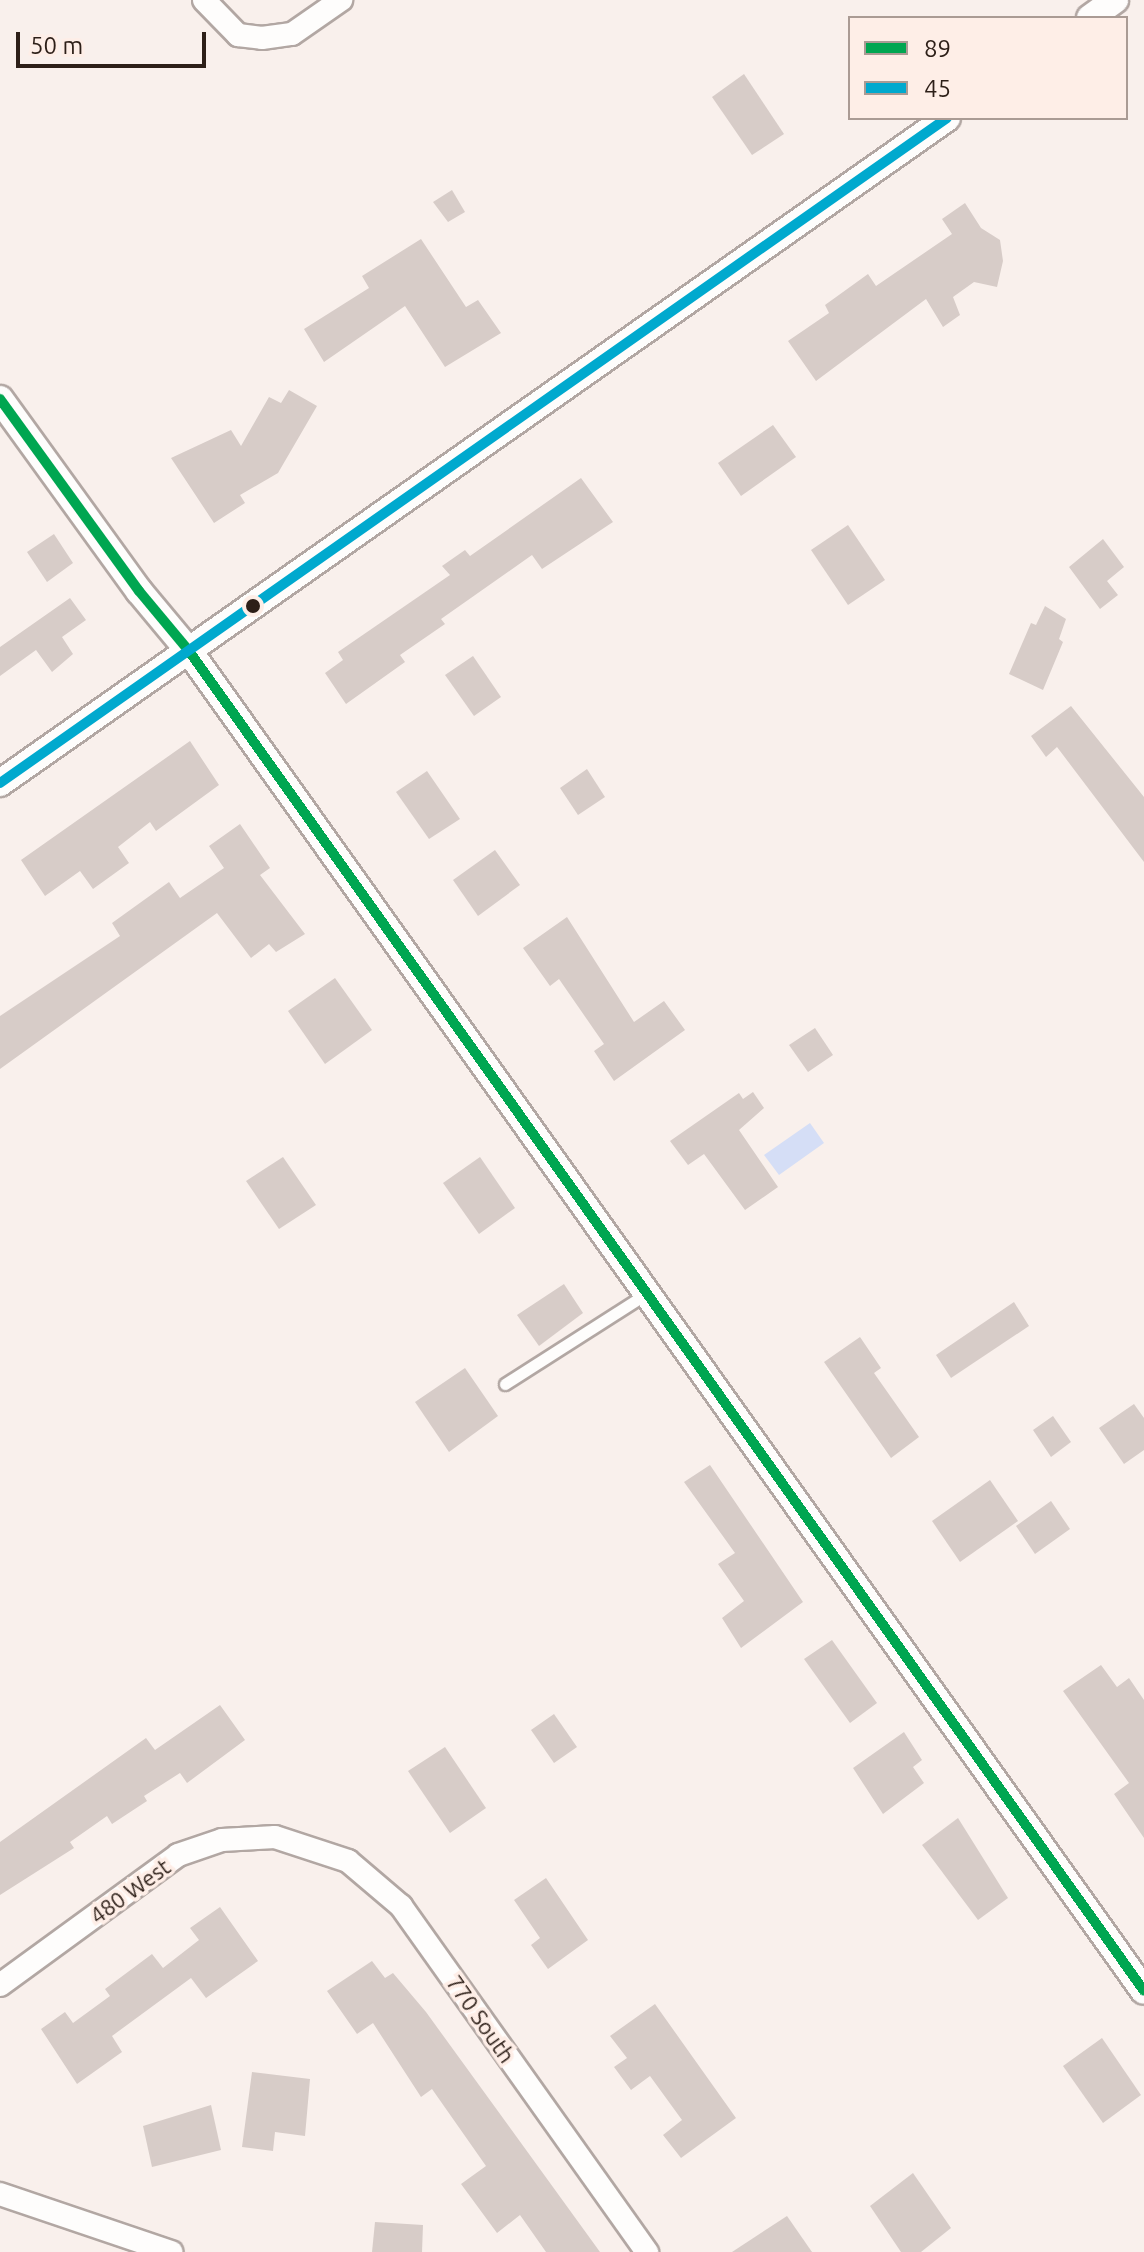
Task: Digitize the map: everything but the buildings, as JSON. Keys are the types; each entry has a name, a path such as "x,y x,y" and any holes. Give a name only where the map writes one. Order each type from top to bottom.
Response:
{"street":[{"path":"204,0 238,35 292,34 341,0"},
{"path":"1093,16 1115,0"},
{"path":"0,783 944,120"},
{"path":"0,399 139,591 189,651 1144,1991"},
{"name":"480 West","path":"0,1985 178,1855 222,1840 275,1837"},
{"name":"770 South","path":"275,1837 348,1861 401,1906 647,2252"},
{"path":"0,2194 171,2252"}],"lane":[{"path":"505,1384 646,1294"}],"water":[{"path":"810,1123 824,1143 779,1175 764,1155"}],"transit line":[{"name":"45","path":"0,783 944,120"},
{"name":"89","path":"0,399 139,591 189,651 1144,1991"}]}
